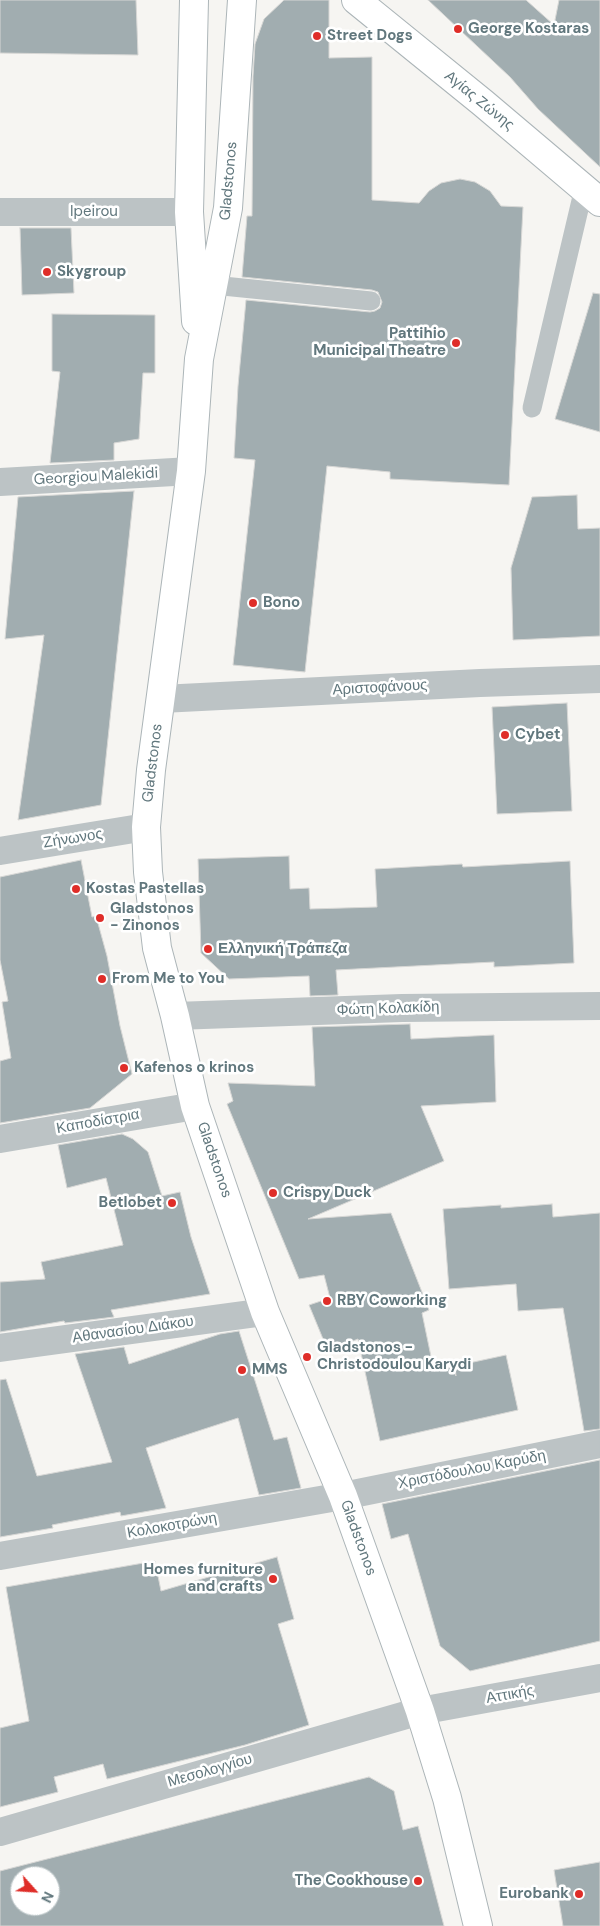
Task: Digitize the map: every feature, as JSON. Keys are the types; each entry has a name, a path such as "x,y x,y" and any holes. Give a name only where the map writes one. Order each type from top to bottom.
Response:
{"main road":[{"path":"173,0 193,13"},
{"path":"241,12 253,0"},
{"name":"Αγίας Ζώνης","path":"356,0 490,109 592,196"},
{"name":"Gladstonos","path":"241,12 228,208 199,359 192,471 151,770 146,827 148,872 157,948 176,1016 195,1106 265,1312 343,1496 420,1711 447,1798 478,1926"},
{"name":"Gladstonos","path":"193,13 189,212 199,359"}],"street":[{"name":"Ipeirou","path":"0,212 189,212"},
{"name":"Georgiou Malekidi","path":"0,482 192,471"},
{"name":"Αριστοφάνους","path":"161,699 600,679"},
{"name":"Ζήνωνος","path":"0,851 146,827"},
{"name":"Φώτη Κολακίδη","path":"176,1016 402,1008 600,1006"},
{"name":"Καποδίστρια","path":"0,1139 195,1106"},
{"name":"Αθανασίου Διάκου","path":"0,1348 265,1312"},
{"name":"Χριστόδουλου Καρύδη","path":"343,1496 600,1444"},
{"name":"Κολοκοτρώνη","path":"0,1556 343,1496"},
{"name":"Αττικής","path":"420,1711 600,1678"},
{"name":"Μεσολογγίου","path":"0,1832 420,1711"}],"lane":[{"path":"532,408 592,196"},
{"path":"213,285 372,301"}],"building":[{"path":"0,0 136,0 138,55 0,53"},
{"path":"284,0 329,0 329,58 372,57 372,200 419,203 429,191 441,183 460,179 475,182 490,191 501,206 523,207 509,485 390,479 390,472 327,466 305,672 233,665 255,460 234,458 246,300 370,312 380,308 382,302 378,292 372,290 242,277 247,216 252,216 255,44 264,19"},
{"path":"428,0 526,0 554,25 559,0 600,0 600,167 538,109 510,77"},
{"name":"Skygroup","path":"20,228 71,228 74,293 22,295"},
{"path":"593,293 600,294 600,432 555,419"},
{"path":"52,314 155,315 155,373 143,373 139,439 114,443 114,460 50,463 60,372 52,371"},
{"path":"134,491 101,805 18,820 44,635 5,639 18,497"},
{"path":"577,495 578,529 600,528 600,636 513,640 511,568 532,497"},
{"path":"567,703 572,811 497,814 492,707"},
{"path":"289,856 290,889 309,888 310,909 377,907 375,869 462,864 463,867 570,861 574,963 494,967 494,962 336,970 338,995 310,996 309,976 229,979 201,953 198,859"},
{"path":"81,860 92,917 96,916 107,956 120,1026 132,1074 90,1108 0,1123 0,1061 11,1058 2,1002 8,1001 0,960 0,877"},
{"path":"410,1024 411,1039 494,1035 496,1102 421,1106 444,1161 308,1219 391,1213 429,1310 422,1313 434,1371 452,1367 456,1376 455,1366 506,1355 518,1410 380,1441 358,1339 328,1351 309,1305 330,1298 324,1275 299,1279 227,1104 233,1101 228,1083 315,1086 312,1027"},
{"path":"122,1134 133,1139 148,1152 162,1196 180,1192 191,1237 210,1294 111,1310 114,1317 65,1323 64,1321 0,1332 0,1282 45,1279 41,1262 123,1245 106,1178 67,1188 58,1145"},
{"path":"552,1204 553,1217 600,1213 600,1429 584,1431 563,1308 518,1311 516,1284 449,1289 443,1209 501,1205 501,1208"},
{"path":"239,1331 274,1440 287,1437 301,1488 259,1495 238,1418 146,1448 166,1508 121,1516 120,1512 52,1525 53,1528 0,1537 0,1380 6,1379 37,1476 112,1462 75,1354 124,1347 129,1364 220,1334"},
{"path":"600,1460 600,1641 470,1671 440,1646 408,1534 391,1539 382,1504"},
{"path":"277,1557 294,1619 278,1624 309,1725 245,1745 107,1779 103,1764 54,1777 58,1792 0,1807 0,1728 29,1721 6,1587 155,1561 161,1591"},
{"path":"369,1777 394,1791 403,1830 418,1826 444,1926 0,1926 0,1871 10,1868 10,1916 60,1916 60,1866 20,1866"},
{"name":"Eurobank","path":"600,1862 600,1926 563,1926 554,1870"}],"place":[{"name":"George Kostaras","path":"458,29"},
{"name":"Street Dogs","path":"317,36"},
{"name":"Skygroup","path":"47,272"},
{"name":"Pattihio Municipal Theatre","path":"456,343"},
{"name":"Bono","path":"253,603"},
{"name":"Cybet","path":"505,735"},
{"name":"Kostas Pastellas","path":"76,889"},
{"name":"Gladstonos - Zinonos","path":"100,918"},
{"name":"Ελληνική Τράπεζα","path":"208,949"},
{"name":"From Me to You","path":"102,979"},
{"name":"Kafenos o krinos","path":"124,1068"},
{"name":"Crispy Duck","path":"273,1193"},
{"name":"Betlobet","path":"172,1203"},
{"name":"RBY Coworking","path":"327,1301"},
{"name":"Gladstonos - Christodoulou Karydi","path":"307,1357"},
{"name":"MMS","path":"242,1370"},
{"name":"Homes furniture and crafts","path":"273,1579"},
{"name":"The Cookhouse","path":"418,1881"},
{"name":"Eurobank","path":"579,1894"}]}
